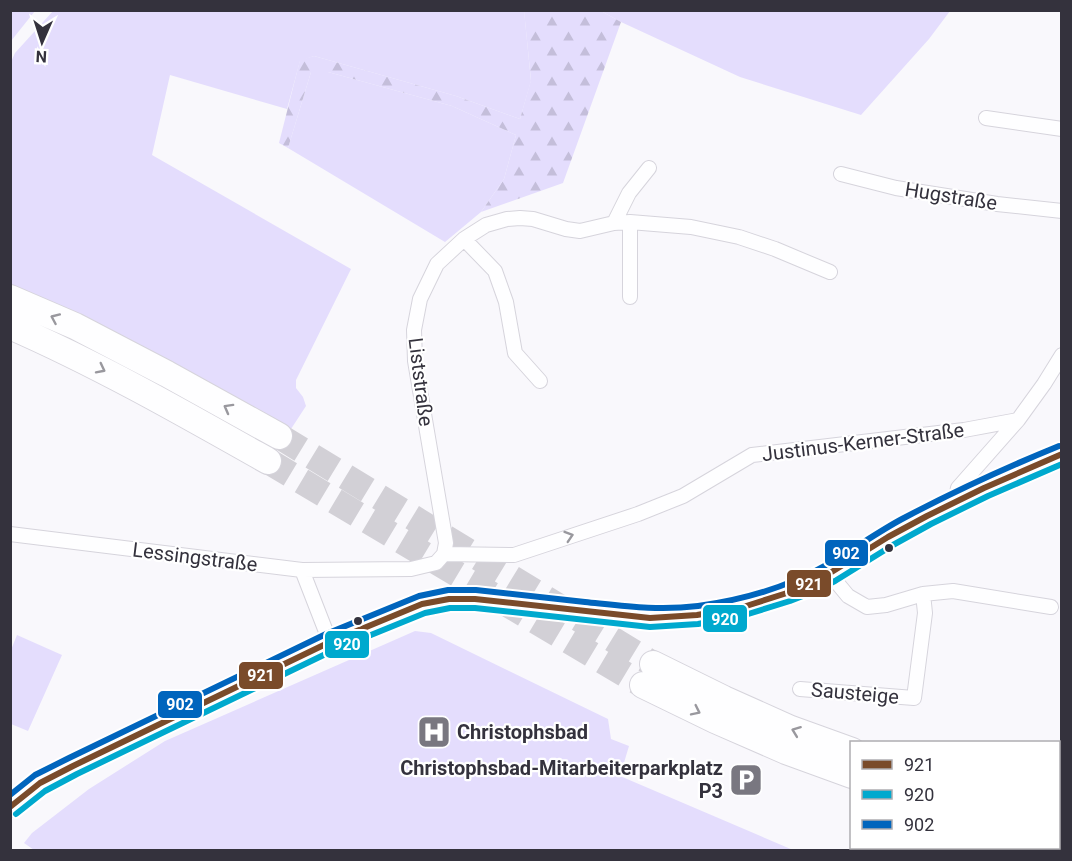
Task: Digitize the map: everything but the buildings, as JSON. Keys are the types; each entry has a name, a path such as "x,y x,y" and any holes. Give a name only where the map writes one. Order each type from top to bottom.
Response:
{"highway":[{"path":"10,298 75,326 279,436"},
{"path":"10,326 62,349 157,398 268,461"},
{"path":"850,750 791,729 724,699 648,675 715,720 786,751 850,774"}],"main road":[{"path":"10,807 40,783 73,765 330,642 422,604 449,599 475,599 631,617 669,618 722,612 790,592 829,573 905,527 1021,471 1062,454"}],"street":[{"path":"986,118 1062,129"},
{"path":"614,223 629,193 649,168"},
{"name":"Hugstraße","path":"841,174 896,188 997,204 1062,211"},
{"name":"Liststraße","path":"444,554 446,543 415,361 414,330 420,299 437,264 464,239 486,225 520,218 580,231 614,223 630,222 691,227 739,237 830,272"},
{"path":"630,222 630,297"},
{"path":"464,239 495,271 506,302 515,352 540,381"},
{"path":"955,502 958,488 1018,420 1062,355"},
{"name":"Justinus-Kerner-Straße","path":"302,570 411,569 436,563 444,554 514,555 638,514 680,497 752,456 964,430 1018,420"},
{"name":"Lessingstraße","path":"10,534 302,570"},
{"path":"302,570 330,642"},
{"path":"829,573 848,596 867,607 886,605 922,594 952,591 1051,607"},
{"name":"Sausteige","path":"800,688 914,698 925,613 922,594"}],"green space":[{"path":"524,10 531,81 520,119 456,96 314,56 300,61 287,109 170,75 152,155 351,269 296,380 296,388 306,406 291,429 173,362 72,312 11,287 10,64 15,53 53,11"},
{"path":"10,11 35,11 11,41"},
{"path":"524,11 601,11 621,22 563,183 481,212 504,179 516,135 452,106 328,72 311,72 288,148 279,143 300,60 314,56 456,96 520,119 531,80"},
{"path":"601,11 950,11 929,39 861,115 740,77"},
{"path":"311,72 328,72 452,106 516,135 504,179 481,212 445,242 288,148"},
{"name":"Christophsbad","path":"415,631 431,633 608,719 611,739 629,746 620,776 793,850 34,850 24,843 32,833 89,789 165,741"},
{"path":"17,635 62,655 28,731 11,724 11,650"}],"tunnel":[{"path":"279,436 653,664"},
{"path":"268,461 643,685"}],"transit line":[{"name":"902","path":"10,795 35,775 69,758 326,634 419,596 448,590 476,590 655,608 698,606 732,600 781,586 813,572 921,509 1059,446"},
{"name":"921","path":"10,807 40,783 73,766 330,642 422,604 449,599 475,599 650,618 697,615 743,607 809,584 927,516 1062,454"},
{"name":"920","path":"16,814 45,791 77,774 334,650 425,613 450,608 475,608 650,627 698,624 745,615 813,592 931,524 1062,464"}],"place":[{"name":"Christophsbad","path":"434,732"},
{"name":"Christophsbad-Mitarbeiterparkplatz P3","path":"746,780"}]}
